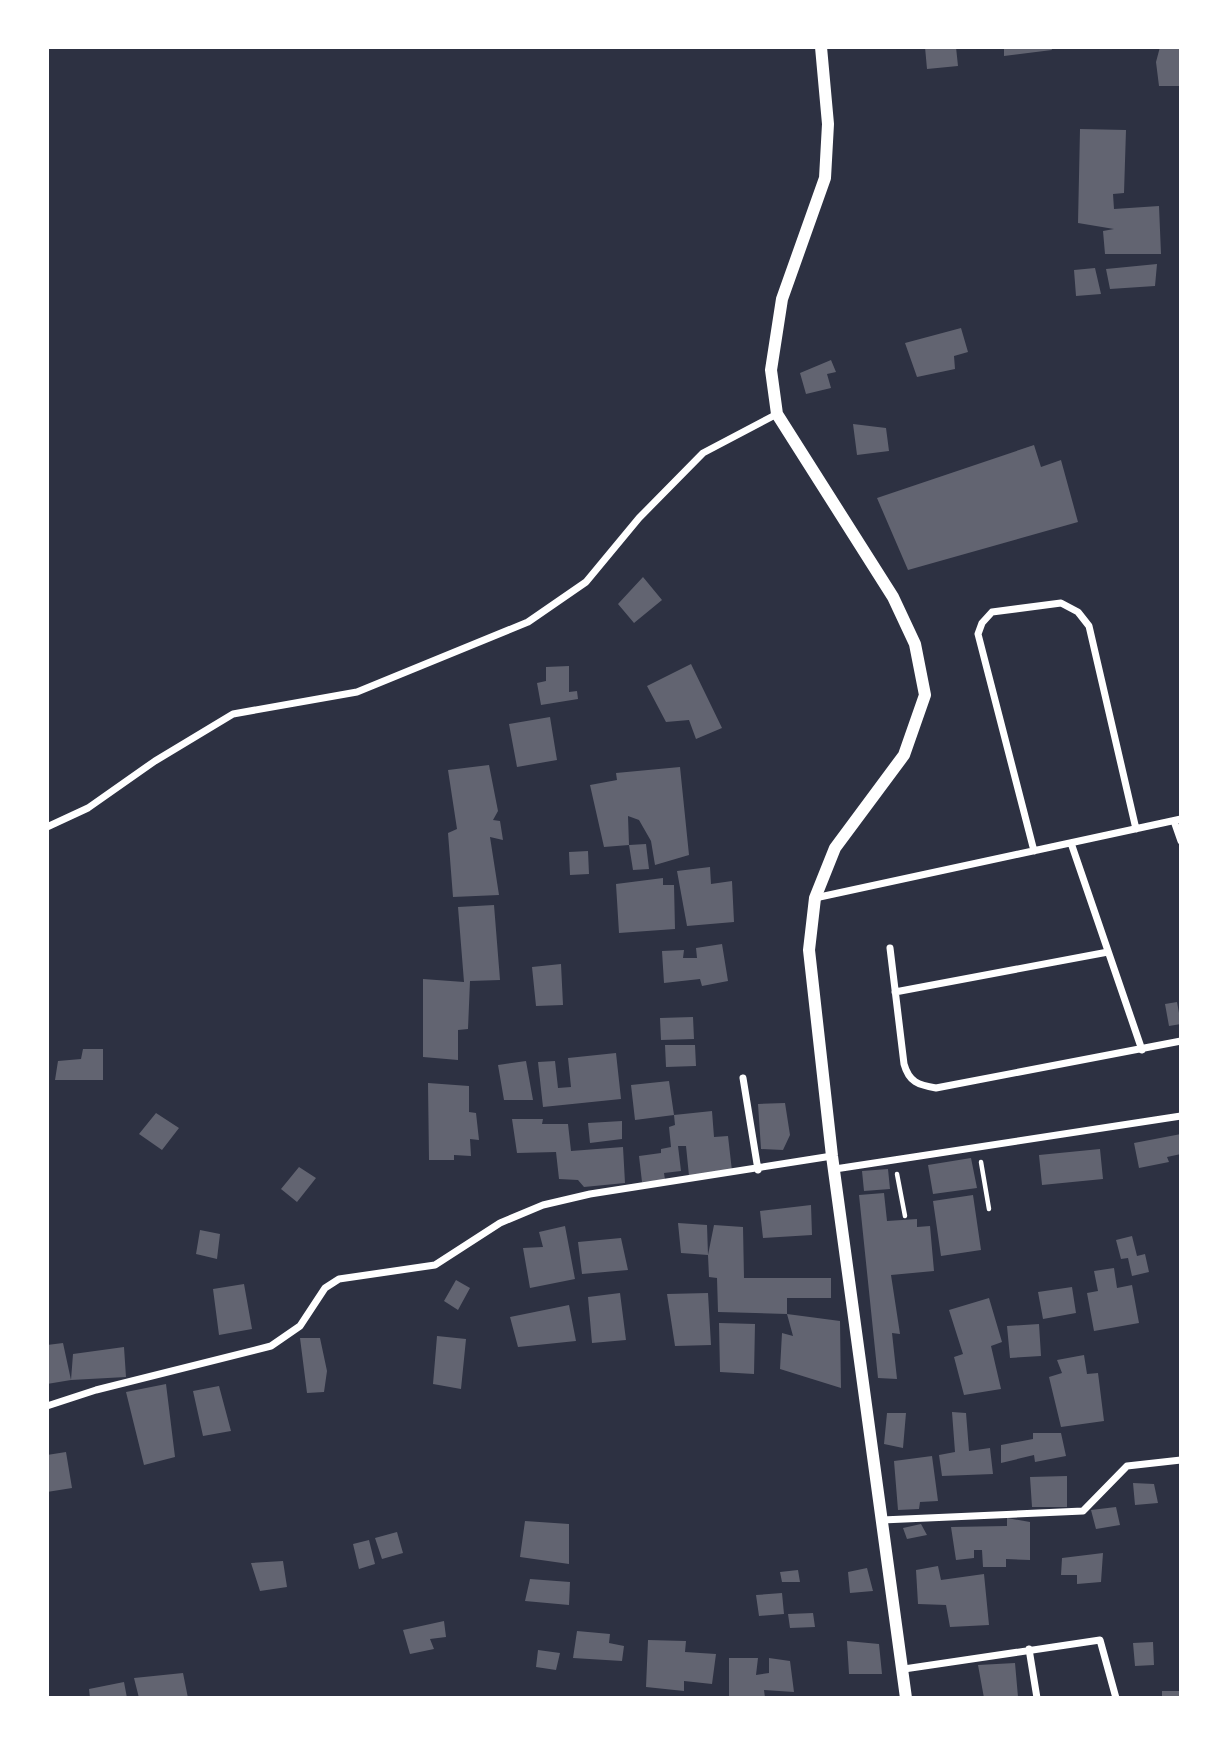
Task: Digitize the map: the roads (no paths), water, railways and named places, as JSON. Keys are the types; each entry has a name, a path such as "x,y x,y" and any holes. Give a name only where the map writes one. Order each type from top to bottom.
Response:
{"street":[{"path":"821,47 828,124 825,178 782,299 771,370 777,414 893,597 915,644 925,695 904,755 835,848 815,898 809,950 834,1163 906,1698"},
{"path":"47,827 88,808 155,761 233,714 357,692 528,622 586,582 639,518 703,453 777,414"},
{"path":"1034,851 978,634 982,622 992,612 1061,603 1078,612 1089,626 1136,829"},
{"path":"815,898 1177,820 1181,841"},
{"path":"1070,843 1142,1050"},
{"path":"890,948 904,1063 908,1076 919,1085 936,1087 1181,1041"},
{"path":"895,992 1108,952"},
{"path":"743,1078 758,1170"},
{"path":"47,1406 96,1390 271,1346 300,1326 325,1288 339,1279 436,1265 500,1223 543,1205 590,1194 758,1170 895,1159 1181,1116"},
{"path":"883,1520 1083,1511 1127,1466 1181,1460"},
{"path":"904,1669 1100,1640 1116,1698"},
{"path":"1029,1649 1037,1698"}]}
